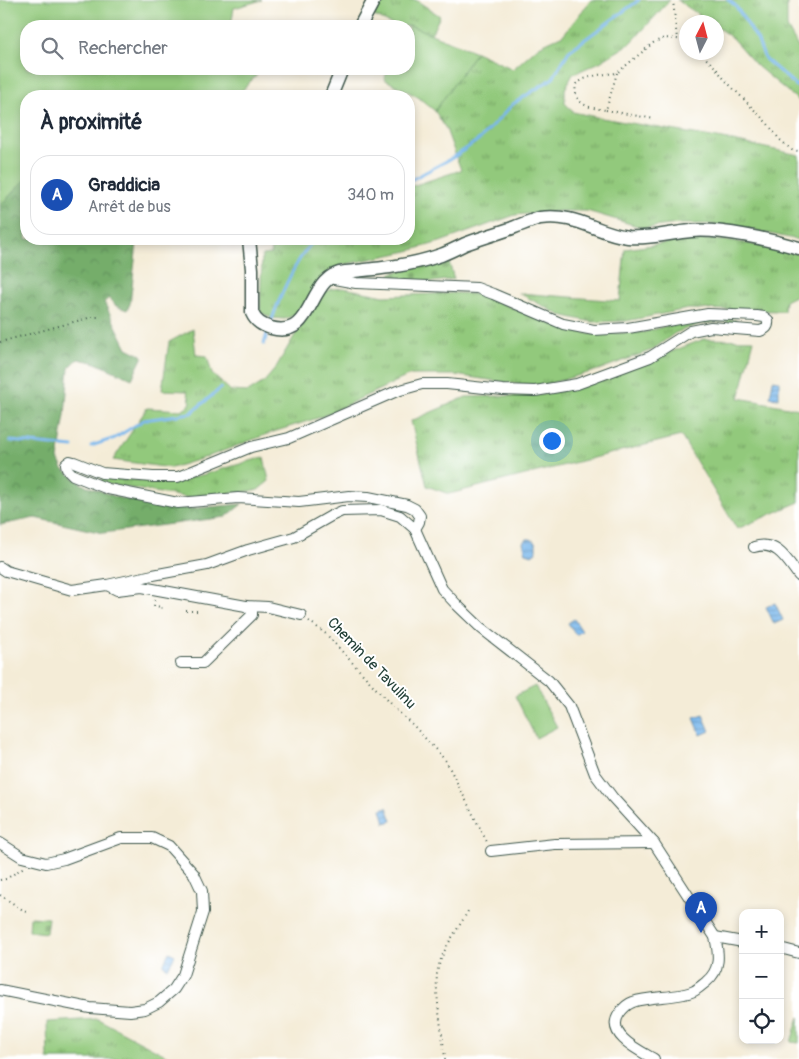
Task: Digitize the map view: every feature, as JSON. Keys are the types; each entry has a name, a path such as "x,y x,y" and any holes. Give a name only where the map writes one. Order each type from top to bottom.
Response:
{"main road":[{"path":"363,20 374,0"},
{"path":"333,90 340,75"},
{"path":"250,245 252,269 252,313 255,319 262,325 280,330 289,329 301,322 320,286 328,278 339,272 396,266 441,255 538,218 556,217 574,220 626,236 649,238 691,231 709,231 799,248"}],"street":[{"path":"328,278 356,283 477,288 563,324 594,330 628,328 708,314 757,316 768,320 769,324 760,331 711,327 691,331 650,357 576,384 535,391 447,384 422,384 397,391 289,438 251,447 178,477 102,473 74,462 70,461 66,464 67,469 73,475 108,489 178,503 238,498 299,502 349,496 368,497 407,505 415,509 420,516 415,528"},
{"path":"0,567 6,571 72,590 108,585 153,574 207,565 248,550 294,537 342,511 381,510 400,516 415,528 442,588 457,606 549,681 569,706 595,774 613,798 654,843 715,937 718,967 712,978 693,992 634,1002 624,1006 617,1017 616,1028 624,1040 654,1059"},
{"path":"754,547 764,544 775,548 799,576"},
{"path":"108,585 117,590 142,587 246,606 268,607 301,615"},
{"path":"181,664 202,663 252,615 252,611 246,606"},
{"path":"0,843 30,860 46,863 64,859 121,838 152,838 169,846 194,874 202,891 203,912 183,974 174,989 160,1002 145,1009 130,1011 90,1008 0,990"},
{"path":"491,851 555,844 654,843"},
{"path":"715,937 739,941"},
{"path":"784,949 799,952"}],"path":[{"path":"606,110 616,74 653,43 664,38 677,39 673,0"},
{"path":"708,60 768,124 779,139 792,150 799,151"},
{"path":"616,74 597,75 584,79 576,84 574,91 577,98 584,105 594,109 654,119"},
{"path":"0,342 43,329 99,317"},
{"path":"155,590 154,606 162,607 161,609"},
{"path":"186,611 201,611"},
{"name":"Chemin de Tavulinu","path":"301,615 326,634 446,762 491,851"},
{"path":"0,880 6,879 28,864 30,860"},
{"path":"0,894 26,912"},
{"path":"445,1059 438,974 444,952 468,911"}],"green space":[{"path":"0,0 262,0 234,8 232,20 20,20 20,75 256,75 243,90 20,90 20,184 0,206"},
{"path":"380,0 416,0 440,16 431,34 415,27 415,20 382,20 374,16"},
{"path":"591,0 670,0 631,43 600,62 573,74 565,89 565,103 573,112 723,139 799,155 799,240 743,228 708,224 678,224 644,228 587,211 515,215 440,242 342,265 323,275 299,313 285,319 271,318 260,312 262,255 272,254 270,245 415,245 415,185 461,170 446,129 435,111 476,52 513,69 539,46 563,35"},
{"path":"677,0 787,0 787,27 799,49 799,101 757,66 732,38 724,32 724,15 700,15"},
{"path":"415,27 476,52 435,111 415,95 415,90 405,90 384,79 386,75 415,75"},
{"path":"20,184 20,245 137,245 130,304 127,310 116,306 109,298 104,302 127,348 143,356 132,379 93,362 78,359 69,368 65,415 58,459 63,469 82,484 119,498 189,509 242,504 226,517 103,533 35,518 0,525 0,206"},
{"path":"694,239 735,241 799,254 799,294 785,301 784,311 688,309 626,321 592,322 560,315 519,293 620,301 625,249"},
{"path":"448,259 454,279 433,282 390,278 391,273"},
{"path":"344,288 384,296 479,294 551,324 590,334 645,332 683,321 707,317 736,320 735,323 721,321 699,324 675,333 652,350 598,370 544,385 517,384 455,375 410,375 321,417 171,468 113,460 147,408 182,410 191,403 187,391 162,390 169,342 193,329 196,355 207,356 212,374 231,391 248,392 264,382 275,369 295,335 325,292 331,289"},
{"path":"704,339 754,340 739,398 799,409 799,502 737,529 681,436 449,494 427,486 411,421 466,397 540,395 586,385"},
{"path":"264,457 269,481 258,490 190,498 101,483 102,478 167,482 202,475"},
{"path":"535,686 557,727 536,738 515,696"},
{"path":"30,917 48,918 46,933 29,931"},
{"path":"799,1017 799,1043 791,1042"},
{"path":"98,1019 173,1059 48,1059 47,1022"}],"water":[{"path":"773,380 779,381 779,398 770,397"},
{"path":"531,539 536,543 536,552 532,555 526,553 523,542"},
{"path":"775,603 783,620 774,624 766,607"},
{"path":"574,619 582,631 576,635 568,623"},
{"path":"703,715 710,731 701,735 694,718"},
{"path":"387,807 392,821 385,823 381,809"},
{"path":"169,952 175,955 168,968 163,965"}],"waterway":[{"path":"415,178 454,157 481,138 513,104 553,78 569,51 639,0"},
{"path":"728,0 735,5 757,39 765,59 799,88"},
{"path":"270,325 283,291 295,267 311,245"},
{"path":"264,344 268,330"},
{"path":"91,446 115,438 144,420 191,413 221,388"},
{"path":"10,441 73,447"}],"place":[{"name":"Graddicia","path":"701,933"}]}
